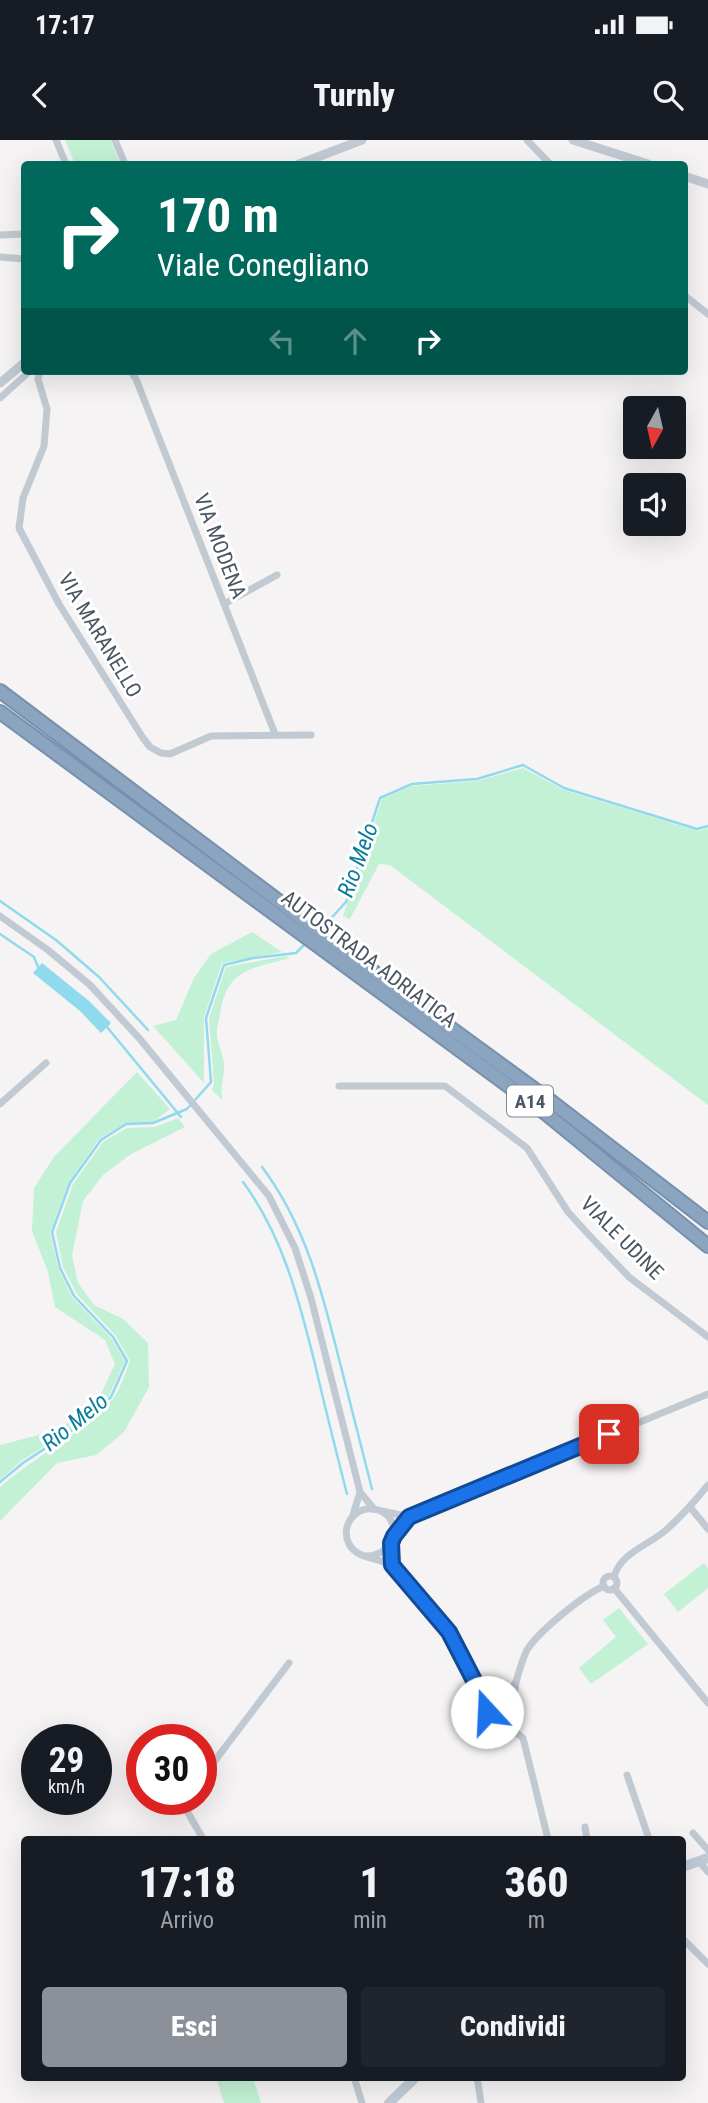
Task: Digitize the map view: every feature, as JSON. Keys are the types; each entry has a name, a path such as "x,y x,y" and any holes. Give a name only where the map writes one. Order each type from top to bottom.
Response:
{"highway":[{"name":"AUTOSTRADA ADRIATICA","path":"0,691 341,948 552,1102 708,1222"},
{"name":"AUTOSTRADA ADRIATICA","path":"0,712 544,1112 708,1246"}],"main road":[{"path":"686,1866 703,1860"},
{"path":"389,2103 412,2081"}],"street":[{"path":"56,140 65,161"},
{"path":"115,140 124,161"},
{"path":"307,161 362,140"},
{"path":"527,140 547,161"},
{"path":"573,140 639,161"},
{"path":"688,177 708,184"},
{"path":"0,234 21,234"},
{"path":"0,257 21,259"},
{"path":"688,298 708,314"},
{"path":"0,383 21,366"},
{"path":"0,398 26,375"},
{"name":"VIA MARANELLO","path":"39,375 47,409 44,446 23,498 19,528 59,604 143,738 150,747 170,754 211,736 311,736"},
{"name":"VIA MODENA","path":"133,375 275,734"},
{"path":"224,604 277,575"},
{"path":"0,916 48,950 90,985 139,1038 269,1196 295,1248 311,1298 360,1492 391,1521 392,1565"},
{"path":"0,1104 46,1063"},
{"name":"VIALE UDINE","path":"339,1086 445,1086 527,1147 568,1212 589,1236 629,1277 708,1337"},
{"path":"366,1556 381,1554 409,1517 708,1394"},
{"path":"614,1588 615,1571 625,1558 664,1532 708,1485"},
{"path":"360,1492 346,1528 348,1543 359,1554 392,1565 449,1632 479,1690 491,1723 513,1730 523,1738 547,1836"},
{"path":"690,1507 708,1529"},
{"path":"353,1515 359,1511 377,1510 409,1517"},
{"path":"604,1586 606,1578 614,1577"},
{"path":"604,1586 606,1589 614,1588"},
{"path":"498,1726 509,1722 516,1682 528,1650 592,1591 604,1586"},
{"path":"614,1588 708,1703"},
{"path":"217,1758 289,1663"},
{"path":"487,1712 516,1682"},
{"path":"479,1690 509,1704 512,1711"},
{"path":"627,1775 648,1836"},
{"path":"189,1815 201,1836"},
{"path":"585,1827 586,1836"},
{"path":"693,1833 708,1850"},
{"path":"703,1860 708,1872"},
{"path":"686,1942 708,1964"},
{"path":"355,2081 362,2103"},
{"path":"478,2081 481,2103"}],"green space":[{"path":"65,140 111,140 119,161 74,161"},
{"path":"523,768 564,790 698,831 708,828 708,1105 390,865 379,864 350,919 343,916 382,799 412,786 477,781"},
{"path":"252,932 282,952 222,963 204,1017 204,1083 153,1026 176,1020 194,978 211,954"},
{"path":"286,956 290,958 243,973 228,987 217,1033 224,1063 223,1101 212,1090 214,1084 209,1018 226,967"},
{"path":"137,1072 170,1109 153,1122 125,1123 99,1139 69,1182 50,1232 58,1268 72,1297 111,1338 125,1361 109,1396 66,1433 21,1461 0,1480 0,1445 61,1429 102,1392 115,1364 105,1340 55,1307 48,1272 32,1231 34,1188 54,1157"},
{"path":"178,1118 185,1127 131,1154 103,1175 83,1201 72,1255 78,1283 94,1305 123,1319 148,1343 149,1387 124,1432 96,1455 57,1463 0,1521 0,1487 99,1413 115,1396 130,1361 115,1335 77,1294 63,1267 56,1232 73,1184 103,1142 127,1128 155,1127"},
{"path":"704,1563 708,1568 708,1588 678,1612 664,1594"},
{"path":"619,1608 648,1644 591,1684 579,1668 616,1637 603,1620"},
{"path":"217,2081 254,2081 261,2103 224,2103"}],"water":[{"path":"42,963 89,1001 111,1023 101,1033 80,1011 33,973"}],"waterway":[{"name":"Rio Melo","path":"322,928 346,902 380,798 412,784 477,779 523,765 564,788 697,829 708,826"},
{"path":"0,901 56,940 99,977 148,1030"},
{"path":"0,934 34,957 38,967"},
{"name":"Rio Melo","path":"0,1482 67,1434 111,1397 127,1361 113,1337 74,1296 60,1268 52,1232 70,1183 101,1140 126,1124 153,1123 187,1109 211,1082 206,1018 224,965 253,958 296,953 307,942"},
{"path":"107,1027 181,1117"},
{"path":"262,1167 290,1211 310,1259 326,1308 372,1489"},
{"path":"243,1182 269,1224 288,1269 309,1340 347,1494"}],"route":[{"path":"487,1712 497,1701 479,1690 449,1632 392,1565 391,1543 394,1536 409,1517 609,1434"}]}
